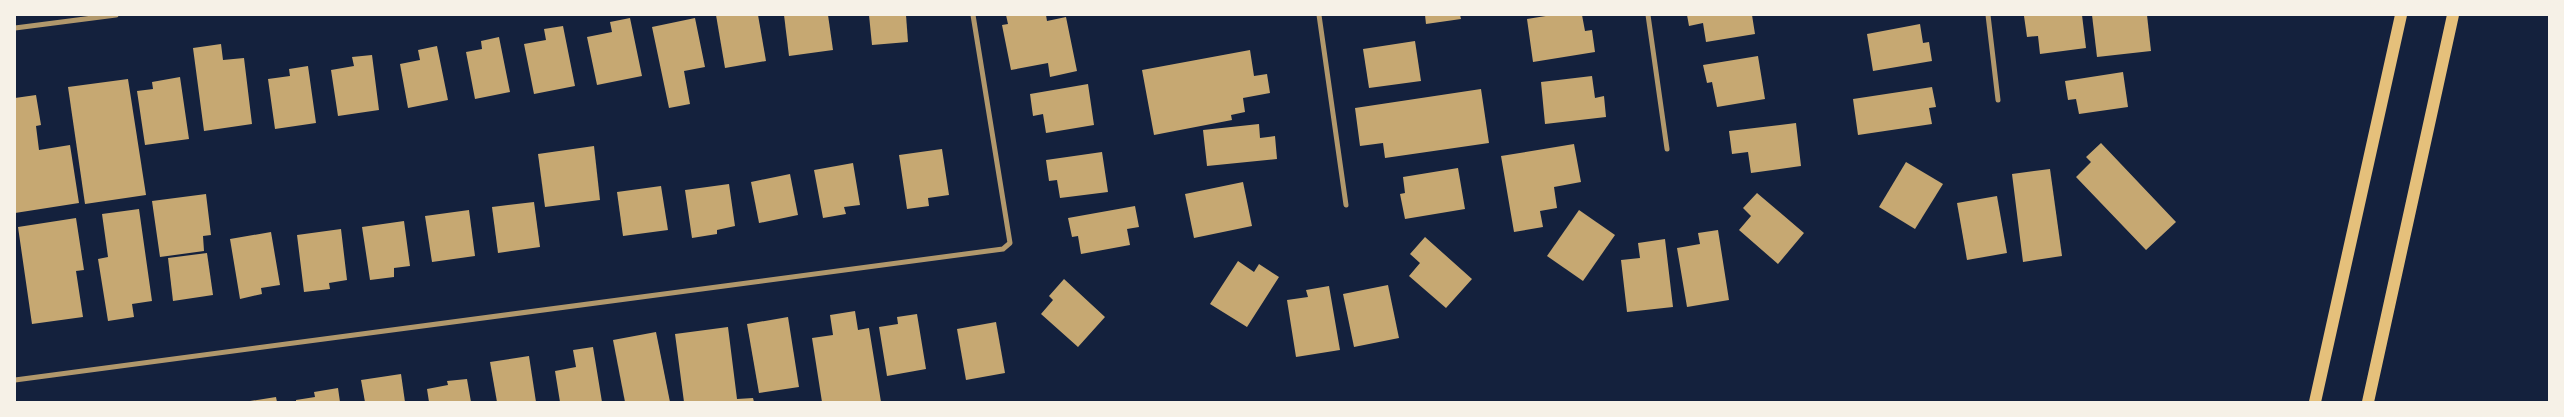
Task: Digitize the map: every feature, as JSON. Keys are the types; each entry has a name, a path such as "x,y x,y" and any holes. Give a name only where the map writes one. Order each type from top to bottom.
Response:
{"main road":[{"path":"2315,402 2401,15"},
{"path":"2368,402 2453,15"}],"street":[{"path":"15,28 116,15"},
{"path":"15,380 1003,249 1010,243 974,15"},
{"path":"1318,15 1346,205"},
{"path":"1648,15 1667,150"},
{"path":"1988,15 1998,100"}],"building":[{"path":"716,15 758,15 766,61 725,68"},
{"path":"784,15 828,15 833,50 789,56"},
{"path":"869,15 906,15 908,42 872,45"},
{"path":"1006,15 1046,15 1047,21 1066,17 1077,71 1050,77 1048,63 1011,70 1002,25 1008,24"},
{"path":"1425,15 1460,15 1461,19 1426,24"},
{"path":"1552,15 1582,15 1585,31 1592,30 1595,52 1533,62 1527,19"},
{"path":"1687,15 1752,15 1755,34 1706,42 1703,23 1689,26"},
{"path":"2082,15 2086,48 2040,54 2038,36 2027,37 2024,16"},
{"path":"2092,15 2147,15 2151,51 2097,57"},
{"path":"630,18 642,76 597,85 587,37 612,32 610,22"},
{"path":"695,18 705,67 684,71 690,104 669,108 652,27"},
{"path":"1920,24 1923,43 1929,42 1932,61 1873,71 1867,34"},
{"path":"563,26 575,86 534,94 524,44 546,40 544,29"},
{"path":"499,37 510,92 475,99 466,52 482,49 481,41"},
{"path":"1415,41 1421,81 1369,88 1363,49"},
{"path":"221,44 223,60 244,58 252,124 204,131 193,48"},
{"path":"437,46 448,100 408,108 400,64 420,60 418,50"},
{"path":"1250,50 1254,76 1267,74 1270,93 1243,98 1245,112 1231,115 1232,120 1154,135 1142,70"},
{"path":"372,55 379,110 338,116 331,70 354,66 352,57"},
{"path":"1758,56 1765,99 1717,107 1712,82 1707,83 1703,65"},
{"path":"308,66 316,123 275,129 268,79 290,76 289,69"},
{"path":"2123,72 2128,107 2079,114 2076,99 2068,100 2065,81"},
{"path":"1592,76 1595,98 1604,96 1606,117 1545,124 1541,82"},
{"path":"180,77 189,139 145,145 137,91 153,89 152,82"},
{"path":"128,79 146,195 85,204 68,87"},
{"path":"1088,84 1094,125 1046,133 1043,114 1033,116 1030,94"},
{"path":"1932,87 1936,107 1929,108 1932,124 1858,135 1853,99"},
{"path":"1481,89 1489,143 1385,158 1383,143 1360,146 1355,108"},
{"path":"36,95 41,125 36,126 39,150 70,145 79,203 15,213 15,98"},
{"path":"1796,123 1801,166 1751,173 1748,152 1732,154 1729,131"},
{"path":"1259,124 1260,138 1275,136 1277,159 1207,166 1203,130"},
{"path":"2101,143 2176,222 2146,250 2076,177 2091,162 2086,157"},
{"path":"1574,144 1581,182 1554,187 1557,208 1540,211 1543,227 1514,232 1501,156"},
{"path":"594,146 600,200 545,207 538,154"},
{"path":"942,149 949,195 928,198 929,206 907,209 899,155"},
{"path":"1102,152 1108,192 1060,198 1057,180 1049,181 1046,160"},
{"path":"1906,162 1943,184 1915,229 1879,207"},
{"path":"853,163 860,205 844,207 846,214 823,218 814,170"},
{"path":"1458,168 1465,209 1405,219 1400,194 1405,193 1403,177"},
{"path":"2050,169 2062,256 2023,262 2012,174"},
{"path":"790,174 798,215 759,223 751,182"},
{"path":"1243,182 1252,226 1194,238 1185,194"},
{"path":"729,184 735,226 717,230 717,234 692,238 685,190"},
{"path":"661,186 668,230 623,236 617,192"},
{"path":"1757,193 1804,233 1778,264 1739,230 1751,216 1743,208"},
{"path":"206,194 211,235 203,236 204,251 160,257 152,201"},
{"path":"1997,196 2007,253 1967,260 1957,203"},
{"path":"534,202 540,247 498,253 492,207"},
{"path":"1135,206 1139,227 1127,229 1130,245 1081,254 1078,236 1072,237 1068,218"},
{"path":"139,209 152,301 132,304 134,317 108,321 98,259 108,257 102,214"},
{"path":"469,210 475,256 432,262 425,216"},
{"path":"1579,210 1615,235 1583,281 1547,256"},
{"path":"76,218 84,270 76,271 83,317 32,324 18,227"},
{"path":"404,221 410,266 394,268 394,277 370,280 362,227"},
{"path":"341,229 347,280 329,283 330,289 304,292 297,235"},
{"path":"1718,230 1729,300 1687,307 1677,248 1700,244 1698,233"},
{"path":"271,232 280,285 261,288 262,294 240,299 230,239"},
{"path":"1425,237 1472,279 1446,308 1409,276 1420,263 1410,254"},
{"path":"1665,239 1673,307 1627,312 1621,260 1640,258 1638,243"},
{"path":"207,253 213,295 173,301 168,258"},
{"path":"1238,261 1254,272 1259,264 1279,277 1247,327 1210,304"},
{"path":"1064,279 1105,317 1078,347 1041,314 1053,300 1049,296"},
{"path":"1388,285 1399,338 1354,347 1343,294"},
{"path":"1329,286 1340,350 1296,357 1287,300 1308,297 1306,290"},
{"path":"855,311 858,330 869,328 881,402 822,402 812,338 833,335 830,315"},
{"path":"917,314 926,369 887,376 879,327 898,324 897,317"},
{"path":"788,317 799,387 759,393 747,324"},
{"path":"996,322 1005,373 966,380 957,329"},
{"path":"728,327 737,399 753,398 754,402 684,402 675,334"},
{"path":"656,332 670,402 625,402 613,340"},
{"path":"593,347 602,402 560,402 555,371 576,367 573,350"},
{"path":"529,356 536,402 497,402 490,362"},
{"path":"401,374 405,402 365,402 361,380"},
{"path":"467,379 471,402 429,402 427,389 448,385 447,381"},
{"path":"338,388 340,402 296,402 296,400 315,397 314,392"},
{"path":"276,397 277,402 250,402 250,401"}]}
